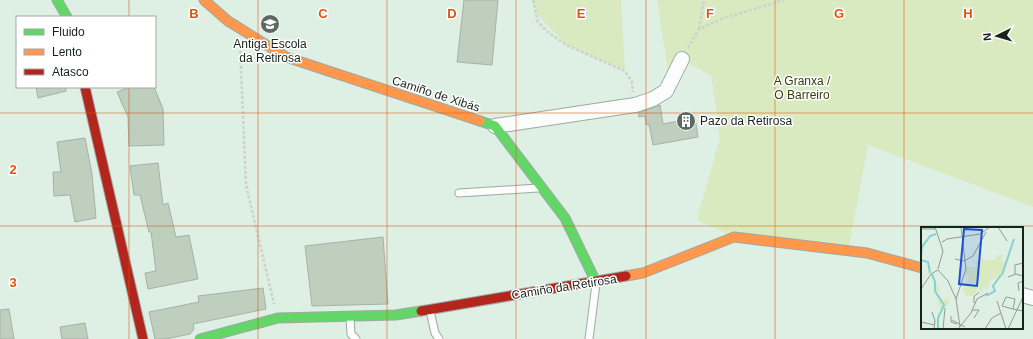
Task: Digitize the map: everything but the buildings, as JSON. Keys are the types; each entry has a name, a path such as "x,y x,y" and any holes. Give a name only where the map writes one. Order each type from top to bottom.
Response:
{"street":[{"path":"57,0 66,16"},
{"name":"Camiño de Xibás","path":"204,0 228,21 286,57 495,126"},
{"path":"596,282 565,218 495,126 635,105 652,99 666,91 682,59"},
{"path":"85,88 143,339"},
{"name":"Camiño da Retirosa","path":"200,339 278,318 396,315 596,282 643,273 734,237 867,253 921,268"},
{"path":"1023,295 1033,298"}],"lane":[{"path":"459,194 542,187"},
{"path":"589,339 596,282"},
{"path":"430,309 435,333 439,339"},
{"path":"349,316 351,334 356,339"}],"path":[{"path":"532,0 538,22 549,33 566,45 625,70 632,82 635,105"},
{"path":"682,59 699,29 704,0"},
{"path":"699,29 724,18 784,0"},
{"path":"240,28 246,185 278,318"}],"green space":[{"path":"533,0 621,0 625,71 566,45 537,14"},
{"name":"A Granxa / O Barreiro","path":"657,0 1033,0 1033,207 868,145 848,251 734,237 697,220 720,138 711,76 682,59 668,71"}],"traffic: fast":[{"path":"57,0 66,16"},
{"path":"480,121 495,126 565,218 596,282"},
{"path":"200,339 278,318 396,315 421,311"}],"traffic: slow":[{"path":"204,0 228,21 286,57 480,121"},
{"path":"626,276 643,273 734,237 867,253 921,268"}],"traffic: jam":[{"path":"85,88 143,339"},
{"path":"421,311 626,276"}],"place":[{"name":"Antiga Escola da Retirosa","path":"270,24"},
{"name":"Pazo da Retirosa","path":"686,121"}]}
